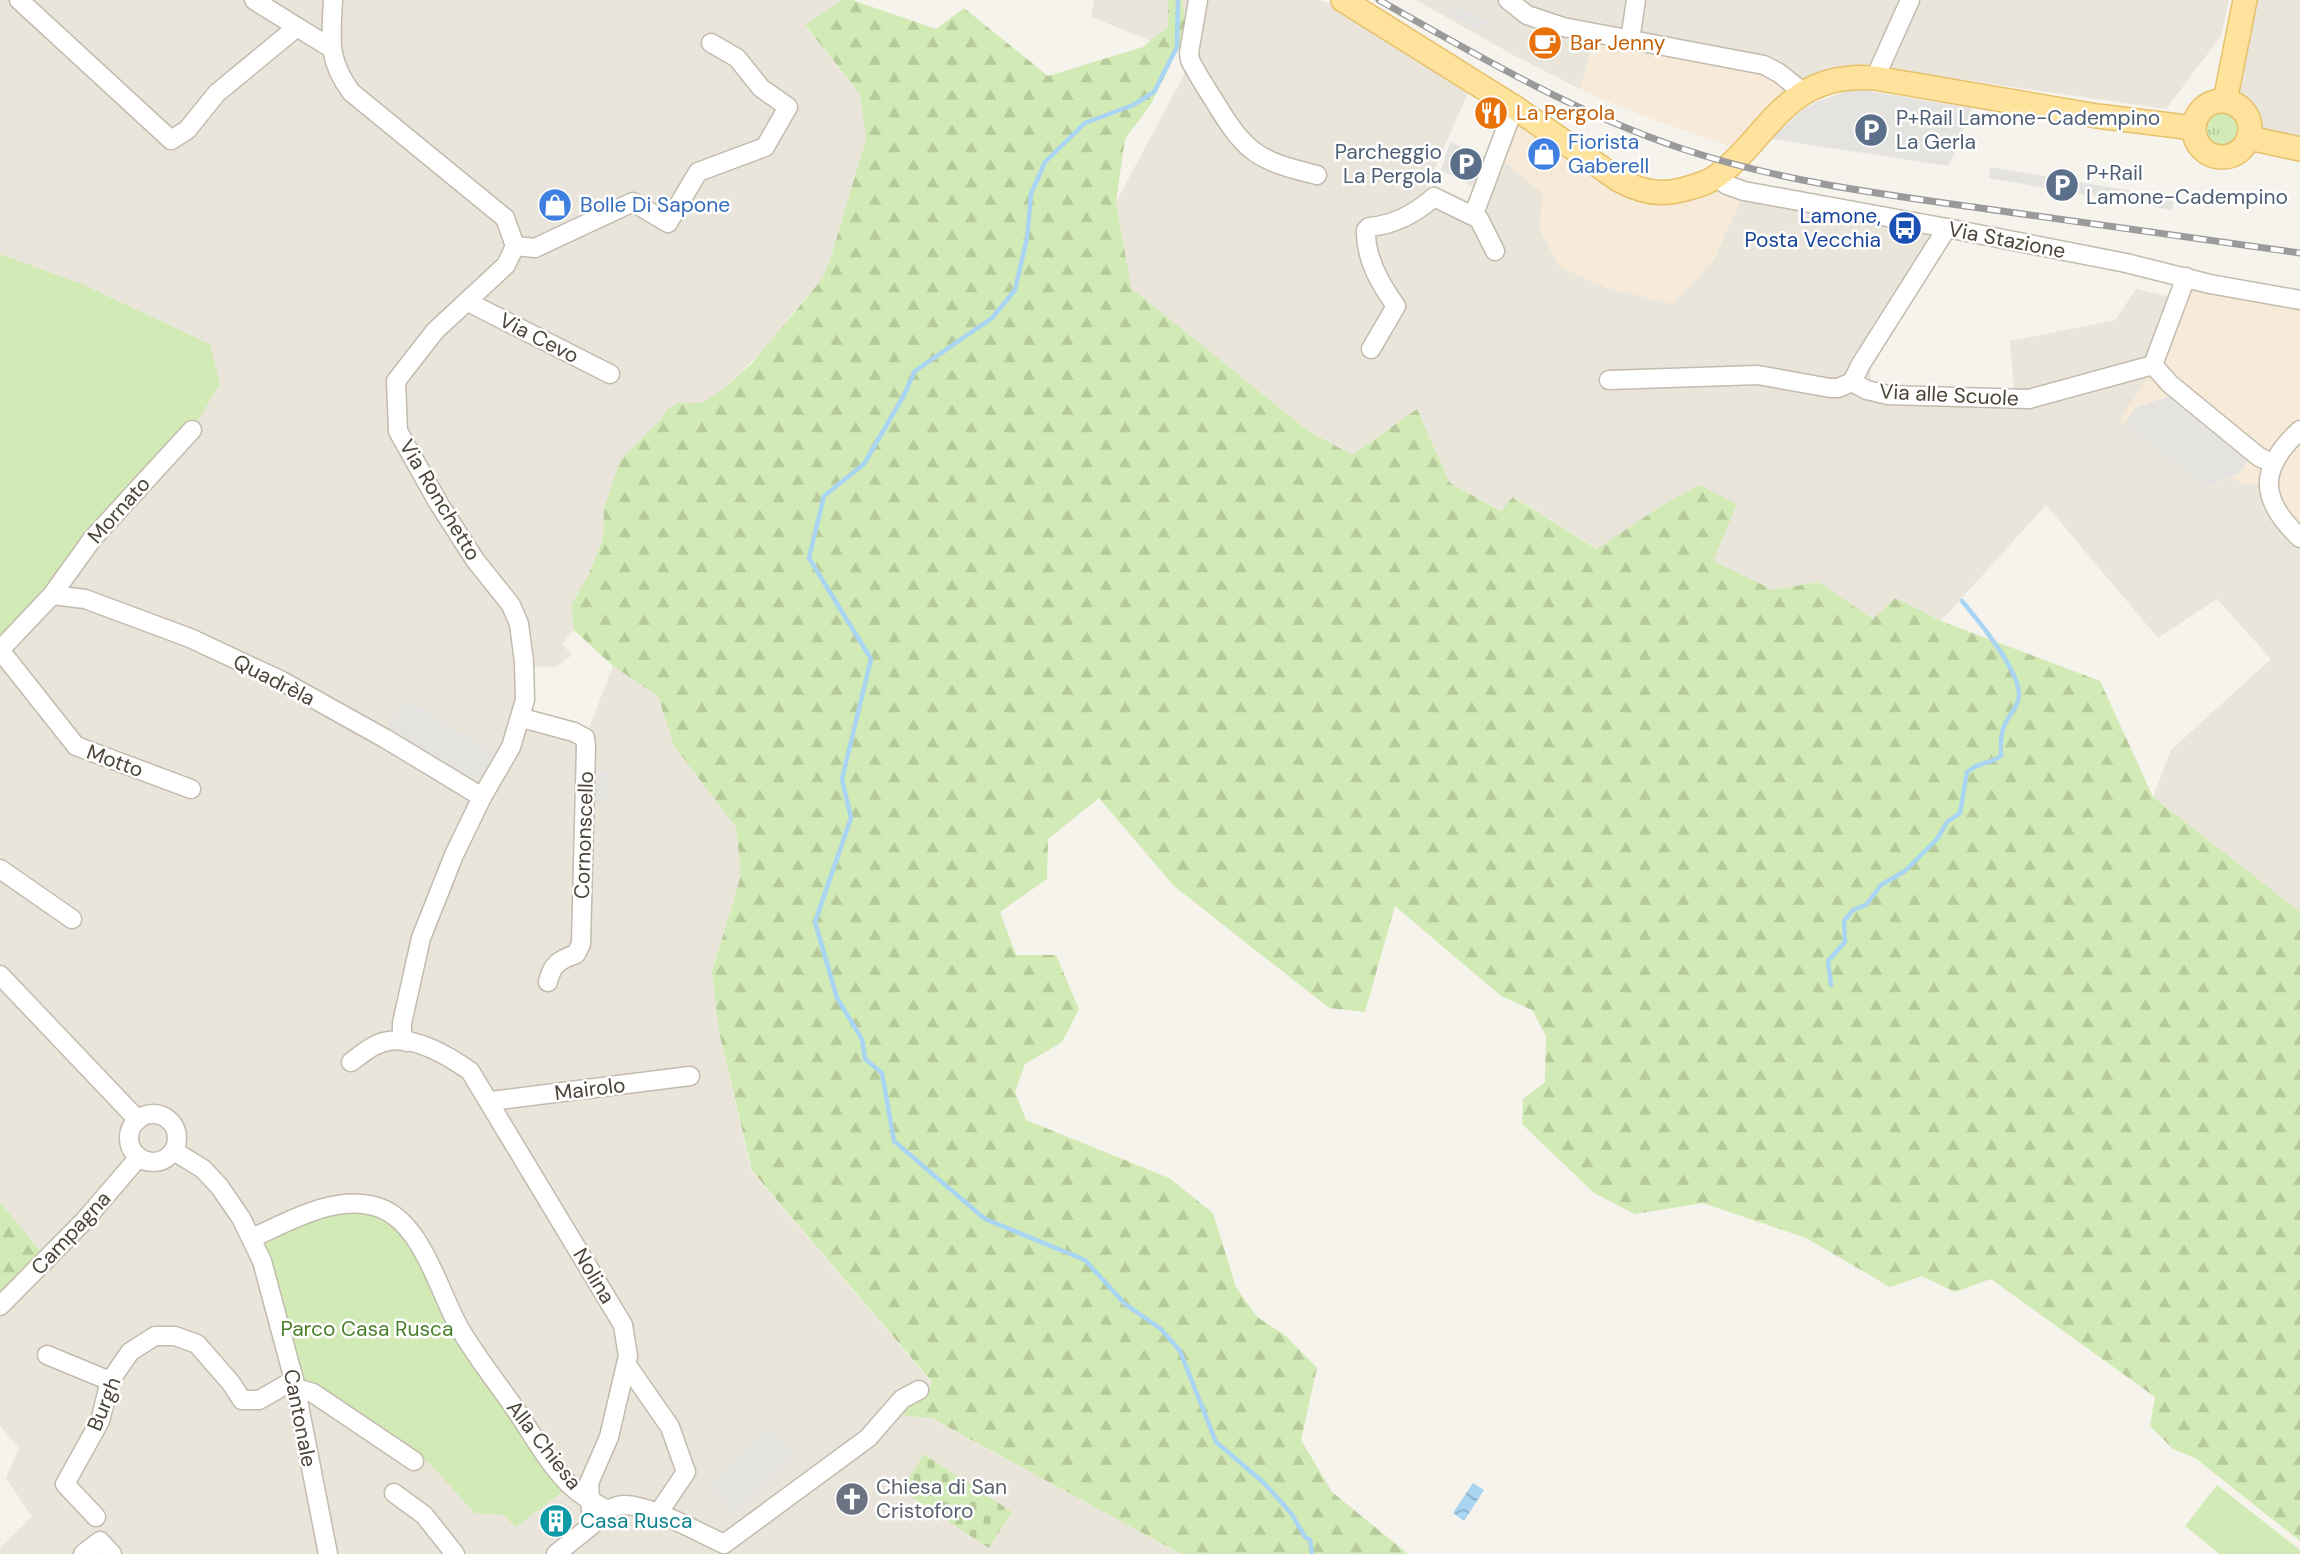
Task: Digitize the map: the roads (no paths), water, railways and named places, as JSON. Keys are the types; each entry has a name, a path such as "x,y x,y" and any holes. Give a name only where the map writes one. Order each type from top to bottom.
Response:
{"main road":[{"path":"1343,0 1514,107 1619,180 1635,188 1663,193 1697,186 1715,177 1786,106 1804,93 1840,78 1875,78 2097,116 2194,128"},
{"path":"2225,101 2245,0"},
{"path":"2225,101 2245,112 2250,125 2249,138 2237,153 2217,157 2203,150 2194,128 2202,111 2212,103 2225,101"},
{"path":"2249,138 2300,149"}],"street":[{"path":"19,0 171,140 187,130 217,93 297,27"},
{"path":"254,0 331,48"},
{"path":"332,0 331,48 338,74 351,92 505,218 515,246 535,248 633,202 668,223 698,172 765,147 788,107 761,88 737,58 711,43"},
{"path":"1198,0 1190,60 1232,131 1245,145 1270,162 1317,175"},
{"path":"1508,0 1527,15 1542,21 1764,65 1804,93"},
{"path":"1630,40 1636,0"},
{"path":"1875,78 1910,0"},
{"path":"1474,215 1514,107"},
{"name":"Via Stazione","path":"1715,177 1744,191 1947,228 2300,300"},
{"path":"1371,349 1396,306 1382,286 1366,246 1366,230 1369,227 1382,226 1417,212 1434,197 1479,219 1495,251"},
{"path":"1852,382 1947,228"},
{"name":"Via Ronchetto","path":"515,246 506,265 435,331 396,381 398,431 439,504 475,560 511,605 519,624 523,646 525,700 522,718"},
{"path":"2186,277 2153,365 2170,384 2259,457 2272,463"},
{"name":"Via Cevo","path":"468,302 610,374"},
{"name":"Via alle Scuole","path":"1609,380 1758,375 1830,388 1838,388 1852,382 1867,390 1888,395 2029,400 2153,365"},
{"name":"Mornato","path":"0,650 52,595 93,538 192,430"},
{"path":"2300,430 2272,463 2269,479 2272,501 2284,522 2300,538"},
{"name":"Quadrèla","path":"52,595 98,603 190,638 282,681 482,797"},
{"name":"Motto","path":"0,650 76,746 191,789"},
{"path":"407,1042 402,1033 402,1023 421,937 454,855 482,797 512,747 522,718"},
{"name":"Cornonscello","path":"522,718 574,732 585,738 586,746 581,944 576,954 559,960 551,968 548,982"},
{"path":"0,869 72,919"},
{"path":"0,975 138,1120"},
{"name":"Nolina","path":"351,1062 372,1047 390,1040 407,1042 449,1056 470,1071 491,1101 623,1325 629,1347 627,1364 609,1437 589,1483 592,1525 556,1554"},
{"name":"Mairolo","path":"491,1101 690,1076"},
{"path":"151,1115 166,1118 177,1136 174,1150 170,1156 158,1162 139,1157 130,1143 130,1135 138,1120 151,1115"},
{"name":"Cantonale","path":"174,1150 203,1170 233,1204 252,1238 267,1277 295,1384 328,1554"},
{"name":"Campagna","path":"0,1306 84,1221 139,1157"},
{"name":"Alla Chiesa","path":"252,1238 308,1213 331,1206 371,1205 385,1209 410,1231 460,1328 547,1456 570,1485 607,1510 622,1505 659,1512 718,1549 868,1438 902,1399 919,1390"},
{"name":"Burgh","path":"96,1517 65,1485 100,1421 110,1381 130,1352 155,1336 175,1336 197,1344 242,1400 259,1400 295,1384"},
{"path":"47,1355 110,1381"},
{"path":"627,1364 670,1427 686,1472 659,1512"},
{"path":"295,1384 414,1461"},
{"path":"394,1493 424,1514 455,1554"},
{"path":"83,1554 100,1541 113,1554"}],"water":[{"path":"1473,1483 1484,1490 1464,1521 1453,1513"}],"waterway":[{"path":"1178,0 1177,47 1154,92 1133,105 1085,123 1045,162 1031,194 1027,238 1015,290 992,318 915,371 864,464 824,496 809,558 871,659 842,779 851,818 815,922 837,998 862,1039 865,1059 882,1073 894,1141 985,1219 1085,1260 1125,1304 1161,1329 1180,1351 1216,1442 1264,1483 1291,1513 1305,1537 1310,1540 1312,1554"},
{"path":"1831,985 1828,961 1845,942 1844,921 1853,910 1866,905 1881,885 1905,871 1937,839 1947,822 1960,813 1967,772 2001,756 2003,728 2018,700 2017,685 2005,659 1962,601"}],"railway":[{"path":"1379,0 1565,101 1643,135 1719,160 1867,192 2300,253"}],"place":[{"name":"Bar Jenny","path":"1545,43"},
{"name":"La Pergola","path":"1491,113"},
{"name":"P+Rail Lamone-Cadempino La Gerla","path":"1871,130"},
{"name":"Fiorista Gaberell","path":"1544,154"},
{"name":"Parcheggio La Pergola","path":"1466,164"},
{"name":"P+Rail Lamone-Cadempino","path":"2062,185"},
{"name":"Bolle Di Sapone","path":"555,205"},
{"name":"Lamone, Posta Vecchia","path":"1905,228"},
{"name":"Chiesa di San Cristoforo","path":"852,1499"},
{"name":"Casa Rusca","path":"556,1521"}],"park label":[{"name":"Parco Casa Rusca","path":"367,1329"}]}
